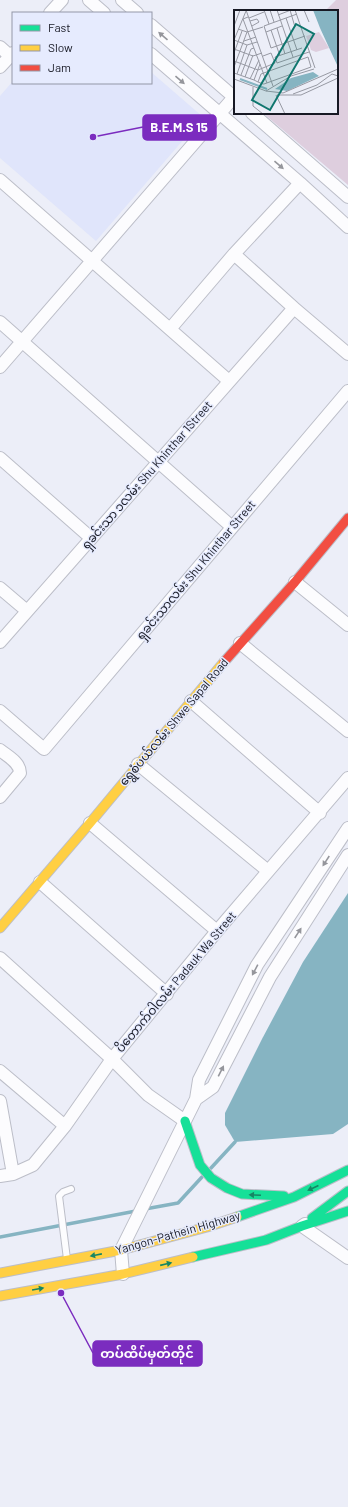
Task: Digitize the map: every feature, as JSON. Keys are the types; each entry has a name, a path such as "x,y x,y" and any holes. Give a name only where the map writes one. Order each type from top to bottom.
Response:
{"main road":[{"name":"ရွေစံပယ်လမ်း Shwe Sapal Road","path":"0,928 90,823 240,643 295,582 347,520"},
{"path":"185,1121 200,1165 211,1178 227,1188 242,1194 294,1197"},
{"name":"Yangon-Pathein Highway","path":"0,1273 121,1250 207,1227 294,1197 348,1170"},
{"name":"Yangon-Pathein Highway","path":"302,1226 348,1191"},
{"name":"Yangon-Pathein Highway","path":"0,1296 123,1274 266,1240 302,1226 348,1212"}],"street":[{"path":"51,12 62,0"},
{"path":"89,0 103,12"},
{"path":"122,0 136,12"},
{"path":"0,367 234,98 152,26"},
{"path":"0,47 12,54 0,67"},
{"path":"152,55 300,183 348,227"},
{"path":"253,114 348,197"},
{"path":"0,180 229,381"},
{"path":"170,329 234,254 300,183"},
{"path":"234,254 348,354"},
{"name":"ရှခင်းသာ ၁လမ်း Shu Khinthar 1Street","path":"0,642 294,308"},
{"path":"0,322 232,527"},
{"name":"ရှခင်းသာလမ်း Shu Khinthar Street","path":"0,712 44,749 348,391"},
{"path":"0,458 91,538"},
{"path":"295,582 348,625"},
{"path":"0,588 27,611"},
{"path":"240,643 348,731"},
{"path":"191,701 320,813"},
{"path":"0,750 18,764 20,769 20,773 0,797"},
{"path":"138,764 268,871"},
{"name":"ပိတောက်ဝါလမ်း Padauk Wa Street","path":"0,1176 13,1174 33,1164 65,1126 112,1059 217,931 320,813 348,778"},
{"path":"90,823 217,931"},
{"path":"123,1274 121,1250 196,1099 199,1080 257,965 348,828"},
{"path":"196,1099 213,1086 270,977 348,855"},
{"path":"40,882 166,994"},
{"path":"0,958 112,1059 148,1095 185,1121"},
{"path":"0,1071 65,1126"},
{"path":"0,1101 13,1174"},
{"path":"348,1203 302,1226 348,1258"}],"lane":[{"path":"67,1260 59,1196 63,1192 71,1189"}],"shaded area":[{"path":"336,0 348,0 348,185 264,114 338,114 338,10 326,10"},
{"path":"152,73 203,117 96,241 0,158 0,96 12,82 12,84 152,84"},
{"path":"348,893 348,1124 333,1134 235,1142 225,1125 225,1113 303,962"}],"waterway":[{"path":"211,1168 235,1142"},
{"path":"145,1209 178,1203 202,1177"},
{"path":"0,1237 136,1211"}],"traffic: fast":[{"path":"185,1121 200,1165 211,1178 227,1188 242,1194 284,1196"},
{"path":"237,1217 294,1197 348,1170"},
{"path":"312,1218 348,1191"},
{"path":"193,1257 266,1240 348,1211"}],"traffic: slow":[{"path":"0,928 90,823 224,662"},
{"path":"0,1273 121,1250 207,1227 237,1217"},
{"path":"0,1296 123,1274 193,1257"}],"traffic: jam":[{"path":"224,662 295,582 348,518"}],"place":[{"name":"B.E.M.S 15","path":"93,137"},
{"name":"တပ်ထိပ်မှတ်တိုင်","path":"61,1293"}]}
